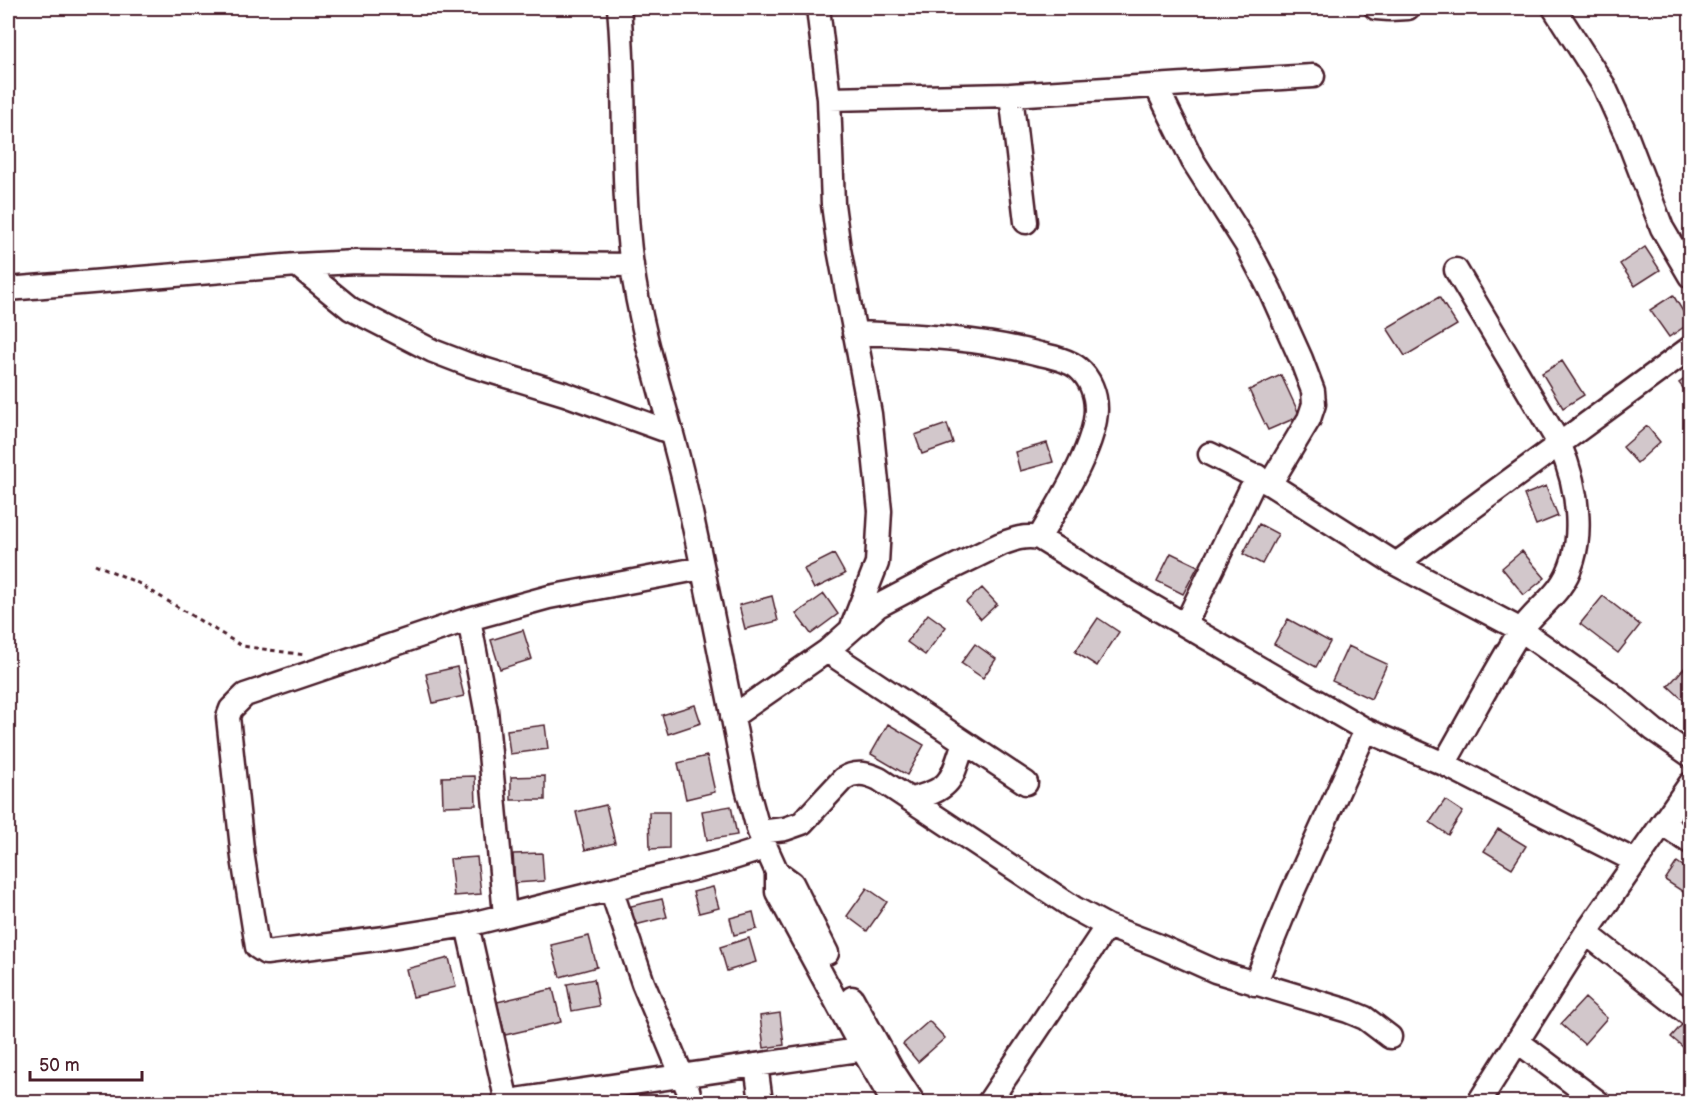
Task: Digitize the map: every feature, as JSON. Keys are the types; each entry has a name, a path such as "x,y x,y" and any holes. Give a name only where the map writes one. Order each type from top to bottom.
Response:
{"street":[{"path":"619,8 626,189 632,265 644,331 683,480 732,717 762,840 777,872 777,892 871,1048 913,1102"},
{"path":"818,8 830,99 833,204 839,249 870,414 880,511 877,563 851,629"},
{"path":"1376,8 1408,8"},
{"path":"1554,8 1604,87 1627,137 1662,228 1688,264"},
{"path":"830,99 1011,95 1313,76"},
{"path":"1156,86 1194,161 1246,244 1270,290 1313,390 1314,404 1309,419 1263,480 1185,625"},
{"path":"1011,95 1026,222"},
{"path":"8,289 297,265 398,262 632,265"},
{"path":"297,265 351,309 433,351 467,364 565,394 670,432"},
{"path":"1444,765 1521,630 1558,590 1567,576 1575,554 1576,527 1574,495 1568,464 1558,443 1456,270"},
{"path":"854,333 920,335 969,340 1018,348 1070,363 1080,369 1088,379 1094,394 1095,420 1090,438 1075,471 1039,538"},
{"path":"1396,564 1690,348"},
{"path":"1210,454 1263,480 1396,564 1521,630 1610,693 1654,730 1690,755"},
{"path":"732,717 827,651 890,599 960,563 1014,539 1031,536 1039,538 1366,730 1444,765 1635,861"},
{"path":"702,568 549,597 469,619 245,695 231,709 228,717 257,947 263,953 274,952 467,925 724,861 762,840 802,823 848,775 868,774 879,778 1074,908 1107,926 1215,971 1348,1011 1365,1018 1390,1037"},
{"path":"469,619 486,710 505,915"},
{"path":"827,651 1026,783"},
{"path":"1255,984 1293,891 1366,730"},
{"path":"911,799 934,793 950,781 964,742"},
{"path":"1479,1102 1586,933 1690,784"},
{"path":"1663,824 1690,842"},
{"path":"611,889 643,983 691,1102"},
{"path":"467,925 507,1102"},
{"path":"989,1102 1107,926"},
{"path":"1586,933 1690,1015"},
{"path":"1517,1041 1598,1102"},
{"path":"502,1102 871,1048"},
{"path":"871,1048 893,1102"},
{"path":"756,1065 761,1102"}],"path":[{"path":"96,564 138,583 242,646 306,655"}],"building":[{"path":"1645,247 1660,270 1635,286 1620,264"},
{"path":"1673,295 1690,323 1669,337 1650,310"},
{"path":"1439,297 1457,325 1405,356 1387,328"},
{"path":"1562,361 1584,395 1563,408 1542,373"},
{"path":"1281,375 1300,416 1268,430 1249,390"},
{"path":"1690,375 1690,397 1679,383"},
{"path":"947,424 953,443 922,454 915,435"},
{"path":"1647,426 1660,442 1637,463 1623,447"},
{"path":"1047,443 1053,462 1020,471 1015,452"},
{"path":"1546,486 1558,516 1536,525 1524,495"},
{"path":"1259,524 1278,534 1262,564 1243,554"},
{"path":"1522,551 1545,578 1524,595 1502,568"},
{"path":"1171,553 1198,566 1183,594 1157,581"},
{"path":"834,554 845,574 814,589 804,569"},
{"path":"982,588 997,604 981,619 966,602"},
{"path":"824,594 838,614 811,634 796,614"},
{"path":"772,596 778,621 745,629 739,605"},
{"path":"1603,596 1640,625 1618,653 1580,624"},
{"path":"928,614 946,627 925,655 907,642"},
{"path":"1098,618 1119,632 1097,666 1075,652"},
{"path":"1288,619 1330,642 1316,667 1274,644"},
{"path":"523,630 532,659 500,669 491,640"},
{"path":"975,644 996,659 983,678 961,663"},
{"path":"1348,646 1387,664 1371,699 1332,681"},
{"path":"1686,666 1690,670 1690,706 1668,686"},
{"path":"457,667 464,696 433,703 426,674"},
{"path":"695,705 701,723 668,734 662,715"},
{"path":"888,724 924,745 907,775 871,754"},
{"path":"545,725 548,749 510,754 507,730"},
{"path":"707,756 715,792 686,799 678,763"},
{"path":"475,776 476,805 443,806 442,777"},
{"path":"545,776 545,800 511,800 511,777"},
{"path":"1445,800 1463,812 1448,835 1430,822"},
{"path":"606,805 615,843 585,850 576,812"},
{"path":"731,806 737,835 707,840 702,811"},
{"path":"649,812 669,812 669,848 650,849"},
{"path":"1498,829 1526,846 1512,868 1484,851"},
{"path":"542,853 544,881 515,883 513,854"},
{"path":"477,857 481,894 454,896 450,859"},
{"path":"1677,862 1690,871 1688,895 1665,880"},
{"path":"713,887 719,908 699,913 693,892"},
{"path":"867,888 887,902 867,931 847,916"},
{"path":"662,899 667,917 635,925 631,906"},
{"path":"753,912 757,929 734,935 730,918"},
{"path":"589,936 597,967 560,977 551,945"},
{"path":"749,938 756,962 727,971 720,947"},
{"path":"449,958 456,987 413,997 406,969"},
{"path":"594,979 599,1006 572,1011 567,984"},
{"path":"553,989 561,1022 505,1035 497,1002"},
{"path":"1585,998 1607,1018 1584,1044 1561,1024"},
{"path":"780,1013 784,1045 764,1048 760,1016"},
{"path":"1686,1020 1690,1024 1690,1053 1671,1037"},
{"path":"929,1021 945,1038 918,1062 903,1044"},
{"path":"1041,1094 1050,1102 1033,1102"}]}
